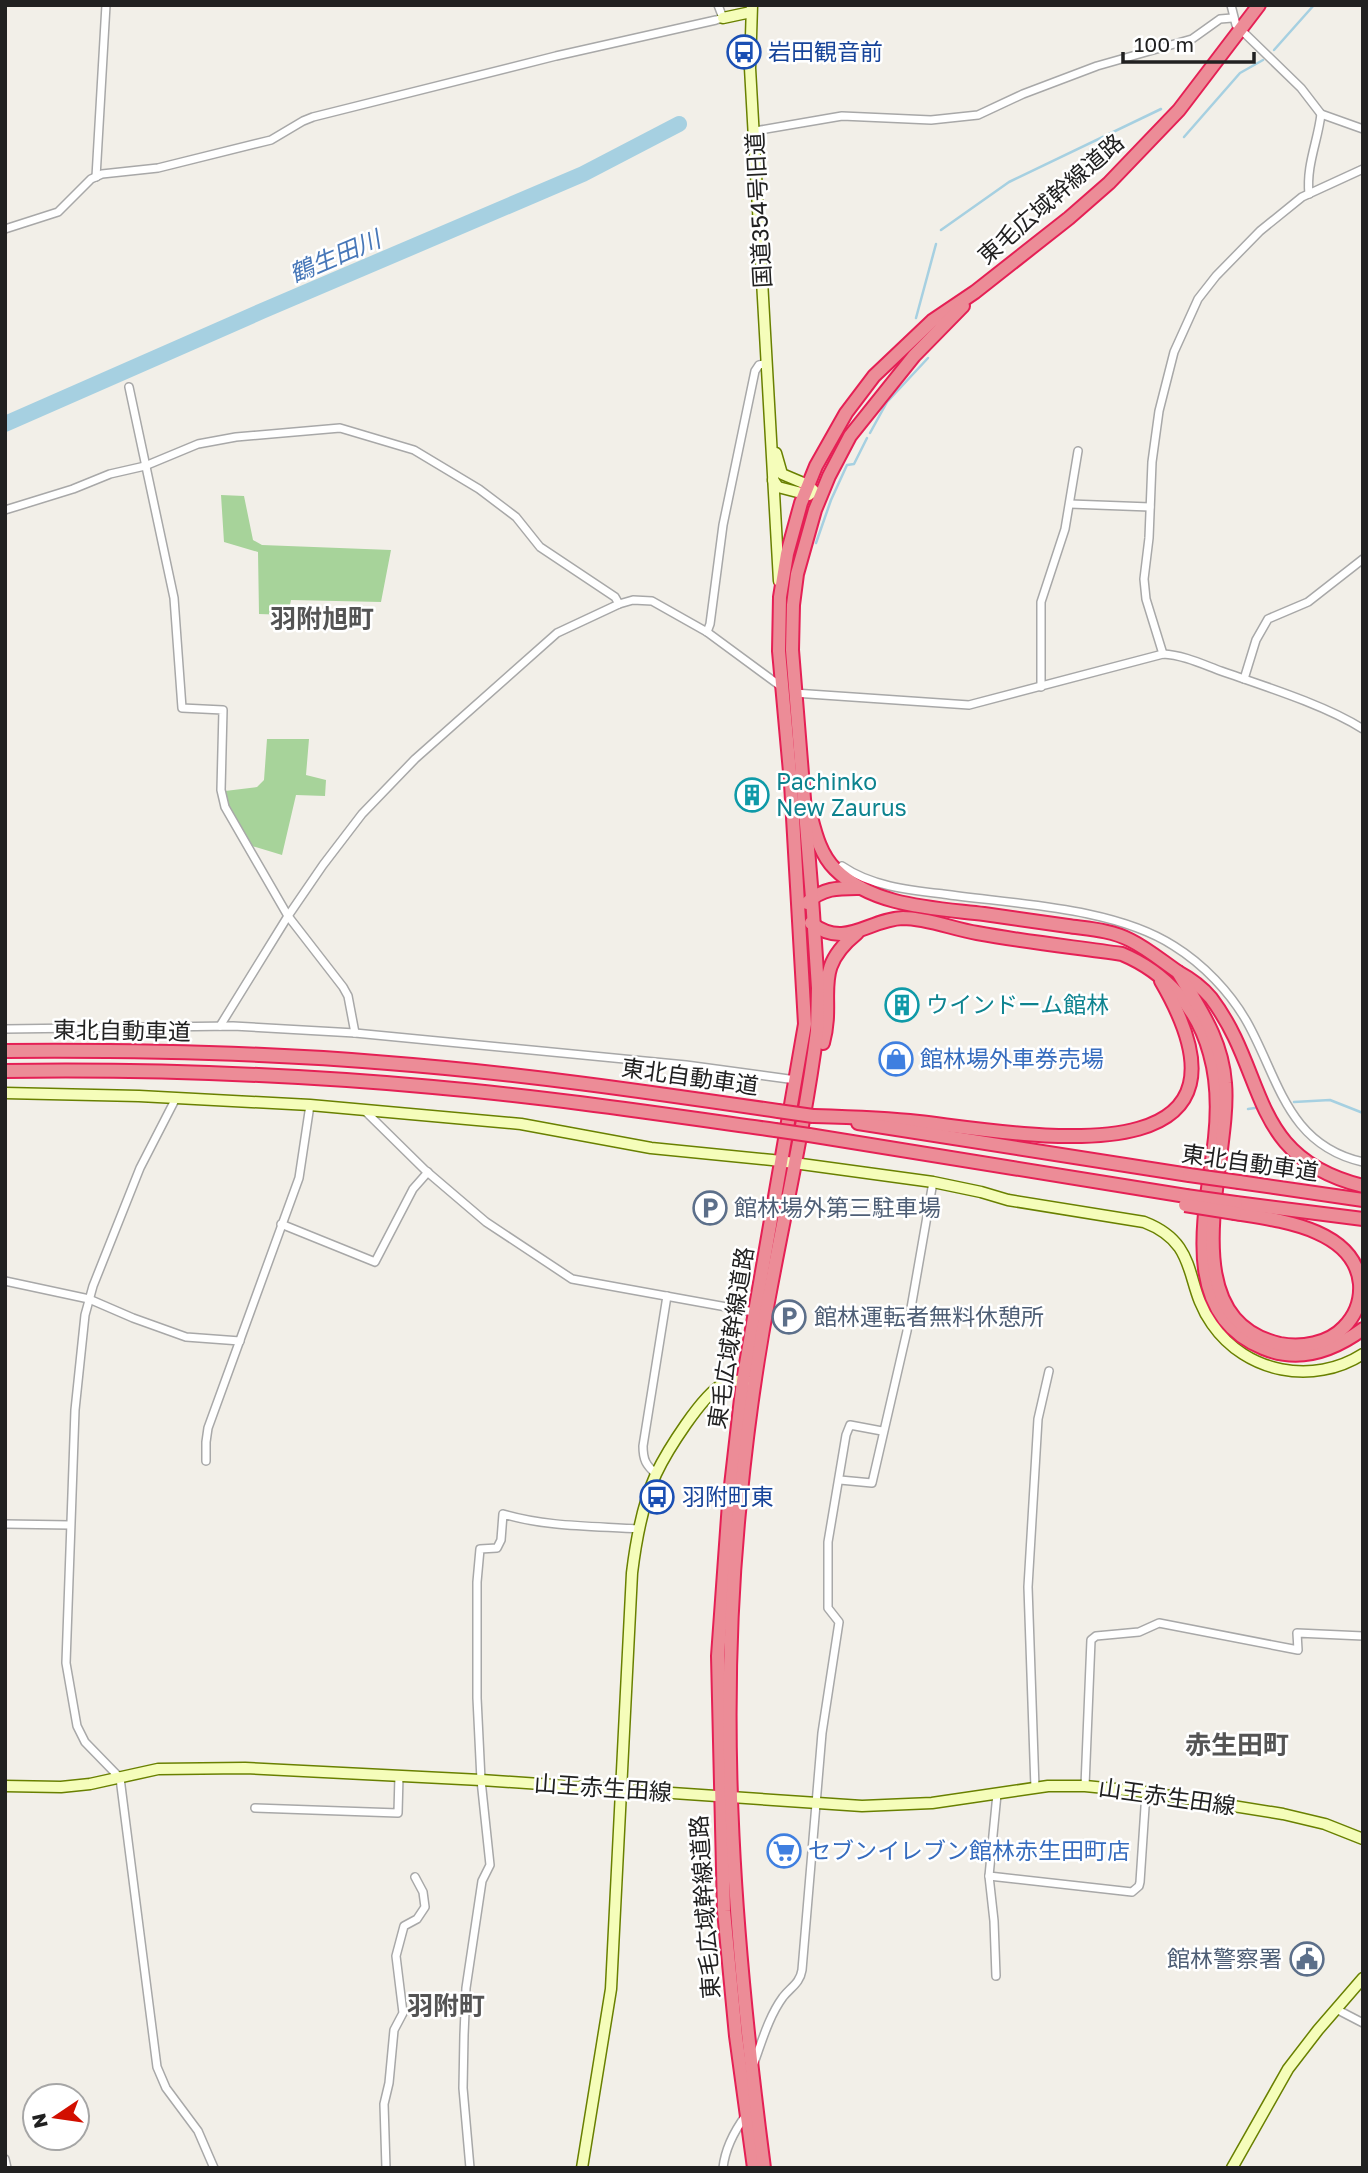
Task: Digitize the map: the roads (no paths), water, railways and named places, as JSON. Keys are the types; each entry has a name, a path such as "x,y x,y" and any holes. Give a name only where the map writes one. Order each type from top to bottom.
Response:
{"highway":[{"name":"東毛広域幹線道路","path":"748,1382 754,1312 814,1060 818,1014 803,783 789,691 779,651 780,597 787,554 806,490 835,431 874,376 932,321 975,292 1109,183 1179,110 1259,5"},
{"name":"東毛広域幹線道路","path":"754,2168 728,1969 720,1630 729,1503 788,1162 804,1024 789,691 795,592 804,544 820,496 855,429 915,356 975,292"},
{"path":"803,783 822,852 834,868 862,888 889,899 922,906 1115,933 1148,949 1191,978 1217,1007 1236,1042 1265,1110 1282,1139 1310,1166 1322,1173 1363,1186"},
{"path":"862,888 834,888 812,898 799,912 814,925 834,934 857,933 892,920 915,919 992,936 1122,954 1136,960 1177,990 1204,1035 1216,1082 1216,1121 1204,1216 1203,1247 1206,1275 1220,1312 1236,1332 1247,1340 1272,1352 1284,1354 1323,1351 1363,1329"},
{"path":"814,1060 824,1042 827,1024 826,985 831,962 845,943 857,933"},
{"path":"1178,971 1214,1035 1226,1083 1225,1121 1212,1232 1215,1268 1222,1296 1237,1320 1259,1337 1273,1342 1299,1346 1312,1344 1325,1340 1345,1327 1358,1306 1359,1280 1349,1258 1339,1247 1328,1238 1294,1223 1236,1208"},
{"path":"813,1116 884,1118 1081,1137 1122,1134 1150,1126 1178,1105 1187,1089 1192,1069 1184,1024 1158,978"},
{"name":"東北自動車道","path":"5,1051 189,1053 388,1063 544,1078 1363,1200"},
{"name":"東北自動車道","path":"5,1071 228,1074 385,1083 542,1099 809,1135 1027,1170 1185,1201 1363,1219"},
{"name":"東毛広域幹線道路","path":"725,1797 764,2168"}],"street":[{"path":"96,177 106,5"},
{"path":"718,5 723,18"},
{"path":"1231,5 1232,18 1241,30 1301,88 1321,114 1363,129"},
{"path":"5,229 58,212 96,177 111,172 158,168 254,145 281,136 313,117 752,9"},
{"name":"国道354号旧道","path":"752,9 750,68 772,478 778,487 806,490"},
{"path":"754,131 842,116 931,120 978,115 1023,94 1097,66 1192,39 1220,19 1232,18"},
{"path":"1309,194 1310,159 1321,114"},
{"path":"1163,654 1145,587 1152,462 1160,397 1174,352 1191,312 1216,276 1259,231 1293,203 1363,169"},
{"path":"707,632 723,525 755,371 759,365 767,363"},
{"path":"129,387 174,598 182,708 223,710 221,790 225,807 288,915 343,987 348,996 355,1033"},
{"name":"国道354号旧道","path":"770,415 779,468 788,478 820,496"},
{"path":"5,510 73,489 110,474 145,466 198,444 236,437 340,428 414,450 493,498 516,517 540,547 615,597 619,604"},
{"path":"1041,687 1041,603 1063,535 1078,451"},
{"path":"772,478 780,597"},
{"path":"1070,504 1150,507"},
{"path":"1244,679 1256,640 1268,619 1308,602 1363,559"},
{"path":"220,1026 288,915 323,865 362,814 415,759 557,633 633,600 652,601 707,632 789,691 969,705 1163,654 1187,659 1244,679 1338,716 1363,729"},
{"path":"842,866 851,872 900,888 1102,917 1147,932 1172,944 1209,974 1247,1021 1278,1091 1301,1126 1334,1152 1363,1162"},
{"path":"5,1029 220,1026 355,1033 690,1065 796,1080"},
{"path":"5,1093 310,1105 521,1124 652,1148 788,1162 933,1182 1007,1200 1144,1222 1172,1238 1188,1262 1197,1294 1210,1323 1228,1344 1270,1368 1288,1373 1314,1372 1347,1364 1363,1354"},
{"path":"176,1098 140,1168 89,1299 83,1329 75,1410 66,1663 77,1726 85,1742 120,1777 157,2067 166,2088 198,2131 214,2168"},
{"path":"206,1461 208,1428 299,1178 310,1105"},
{"path":"364,1109 428,1172 486,1222 572,1279 754,1312"},
{"path":"281,1224 375,1262 413,1189 428,1172"},
{"path":"840,1480 872,1483 906,1331 933,1182"},
{"path":"5,1281 89,1299 186,1338 240,1341"},
{"path":"656,1474 643,1458 643,1446 667,1296"},
{"path":"1035,1788 1028,1587 1038,1419 1049,1371"},
{"path":"582,2168 611,1989 632,1573 639,1529 656,1474 690,1420 721,1384 748,1382"},
{"path":"752,2070 768,2023 783,1997 800,1979 822,1733 839,1622 828,1608 828,1542 846,1435 850,1425 882,1431"},
{"path":"470,2168 463,2088 466,1988 482,1881 490,1865 481,1780 477,1698 477,1582 480,1549 497,1548 501,1540 503,1514 584,1526 639,1529"},
{"path":"5,1524 70,1525"},
{"path":"1085,1786 1091,1640 1096,1636 1139,1632 1159,1623 1298,1650 1297,1633 1363,1636"},
{"name":"山王赤生田線","path":"5,1786 61,1787 158,1769 233,1768 481,1780 816,1805 862,1806 932,1803 1035,1788 1085,1786 1308,1819 1363,1839"},
{"path":"255,1808 398,1813 399,1776"},
{"path":"989,1876 1132,1892 1140,1882 1146,1793"},
{"path":"996,1976 989,1876 997,1794"},
{"path":"386,2168 384,2104 389,2083 394,2030 403,2013 396,1956 404,1926 417,1919 425,1907 423,1892 415,1877"},
{"path":"1232,2168 1288,2069 1363,1978"},
{"path":"1336,2009 1363,2023"},
{"path":"723,2168 724,2158 737,2127 747,2114"},
{"path":"5,2159 7,2168"}],"waterway":[{"path":"1274,50 1314,5"},
{"path":"1184,137 1240,73 1263,60"},
{"path":"941,230 1009,182 1161,109"},
{"name":"鶴生田川","path":"5,424 583,174 679,124"},
{"path":"916,318 936,244"},
{"path":"870,433 887,402 928,358"},
{"path":"816,543 847,465 854,464 867,438"},
{"path":"1294,1102 1330,1100 1363,1113"},
{"path":"1248,1109 1255,1108"}],"place":[{"name":"岩田観音前","path":"744,52"},
{"name":"Pachinko New Zaurus","path":"752,795"},
{"name":"ウインドーム館林","path":"902,1005"},
{"name":"館林場外車券売場","path":"896,1059"},
{"name":"館林場外第三駐車場","path":"710,1208"},
{"name":"館林運転者無料休憩所","path":"789,1317"},
{"name":"羽附町東","path":"657,1497"},
{"name":"セブンイレブン館林赤生田町店","path":"784,1851"},
{"name":"館林警察署","path":"1307,1959"}],"district":[{"name":"羽附旭町","path":"322,619"},
{"name":"赤生田町","path":"1237,1745"},
{"name":"羽附町","path":"446,2006"}]}
